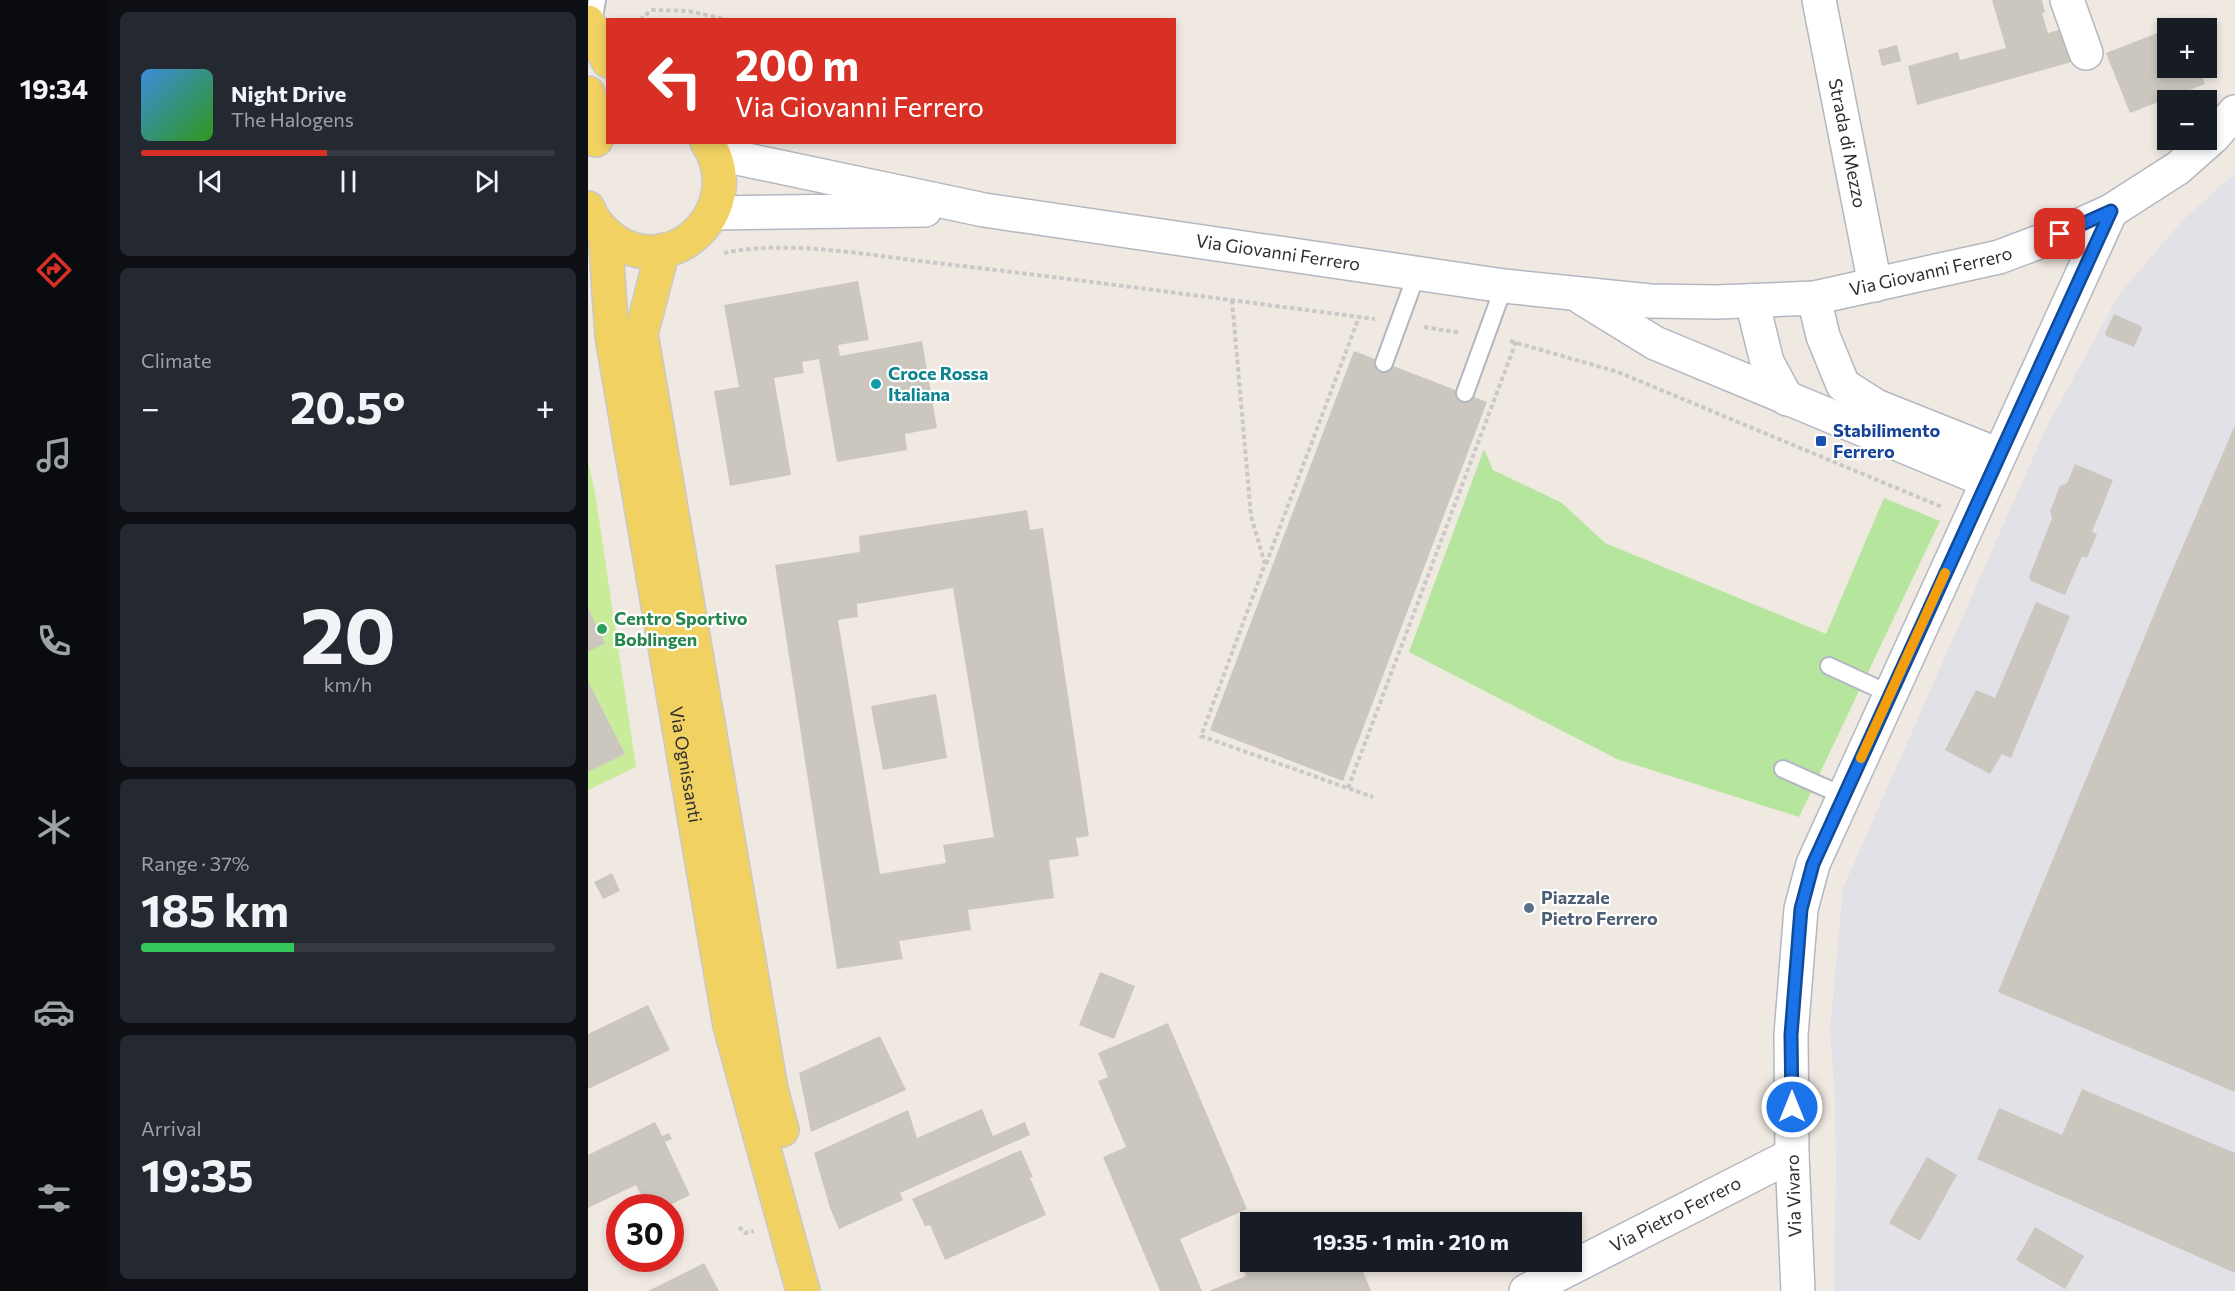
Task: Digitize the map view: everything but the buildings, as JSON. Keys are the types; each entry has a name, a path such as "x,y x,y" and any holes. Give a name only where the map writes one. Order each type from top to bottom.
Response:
{"main road":[{"path":"593,18 606,55"},
{"path":"588,93 597,141"},
{"path":"596,221 622,245 642,251 663,250 684,243 701,230 714,213 720,193 720,172 711,148"},
{"name":"Via Ognissanti","path":"596,221 612,336 730,1026 803,1291"},
{"name":"Via Ognissanti","path":"663,250 641,334 771,1089 825,1291"}],"street":[{"name":"Strada di Mezzo","path":"1819,0 1875,285"},
{"path":"2067,0 2086,53"},
{"path":"2111,211 2178,168 2214,137 2235,112"},
{"name":"Via Giovanni Ferrero","path":"711,148 984,210 1504,286 1650,301 1752,301 1814,298 1999,257 2060,234 2111,211"},
{"name":"Via Giovanni Ferrero","path":"714,213 984,210"},
{"name":"Via Vivaro","path":"1798,1291 1792,1155 1791,1035 1801,909 1813,864 2111,211"},
{"name":"Via Giovanni Ferrero","path":"1574,293 1654,343 1787,399 1993,468"},
{"path":"1814,298 1823,336 1843,385 1876,406 1993,468"},
{"path":"1752,301 1767,362 1787,399"},
{"name":"Via Pietro Ferrero","path":"1526,1291 1792,1155"}],"lane":[{"path":"1384,363 1417,273"},
{"path":"1465,393 1504,286"},
{"path":"1829,666 1890,694"},
{"path":"1783,769 1844,796"}],"path":[{"path":"642,18 651,10 689,10 721,18"},
{"path":"721,254 749,248 819,250 1029,273 1399,322 1516,342 1618,372 1970,518"},
{"path":"1232,300 1251,516 1266,564"},
{"path":"1359,317 1201,736 1373,797"},
{"path":"1348,788 1516,342"},
{"path":"739,1227 745,1233 758,1230"}],"shaded area":[{"path":"2235,173 2235,1291 1834,1291 1835,1098 1830,1030 1843,888 2046,428 2120,293 2184,219"}],"green space":[{"path":"1484,449 1493,470 1562,503 1605,543 1826,634 1884,498 1940,521 1799,817 1617,759 1409,652"},
{"name":"Centro Sportivo Boblingen","path":"588,461 595,492 636,767 588,790"}],"slow traffic":[{"path":"1861,758 1945,573"}],"place":[{"name":"Croce Rossa Italiana","path":"876,384"},
{"name":"Stabilimento Ferrero","path":"1821,441"},
{"name":"Centro Sportivo Boblingen","path":"602,629"},
{"name":"Piazzale Pietro Ferrero","path":"1529,908"}],"route":[{"path":"1792,1107 1791,1035 1801,909 1813,864 2111,211 2060,234"}]}
